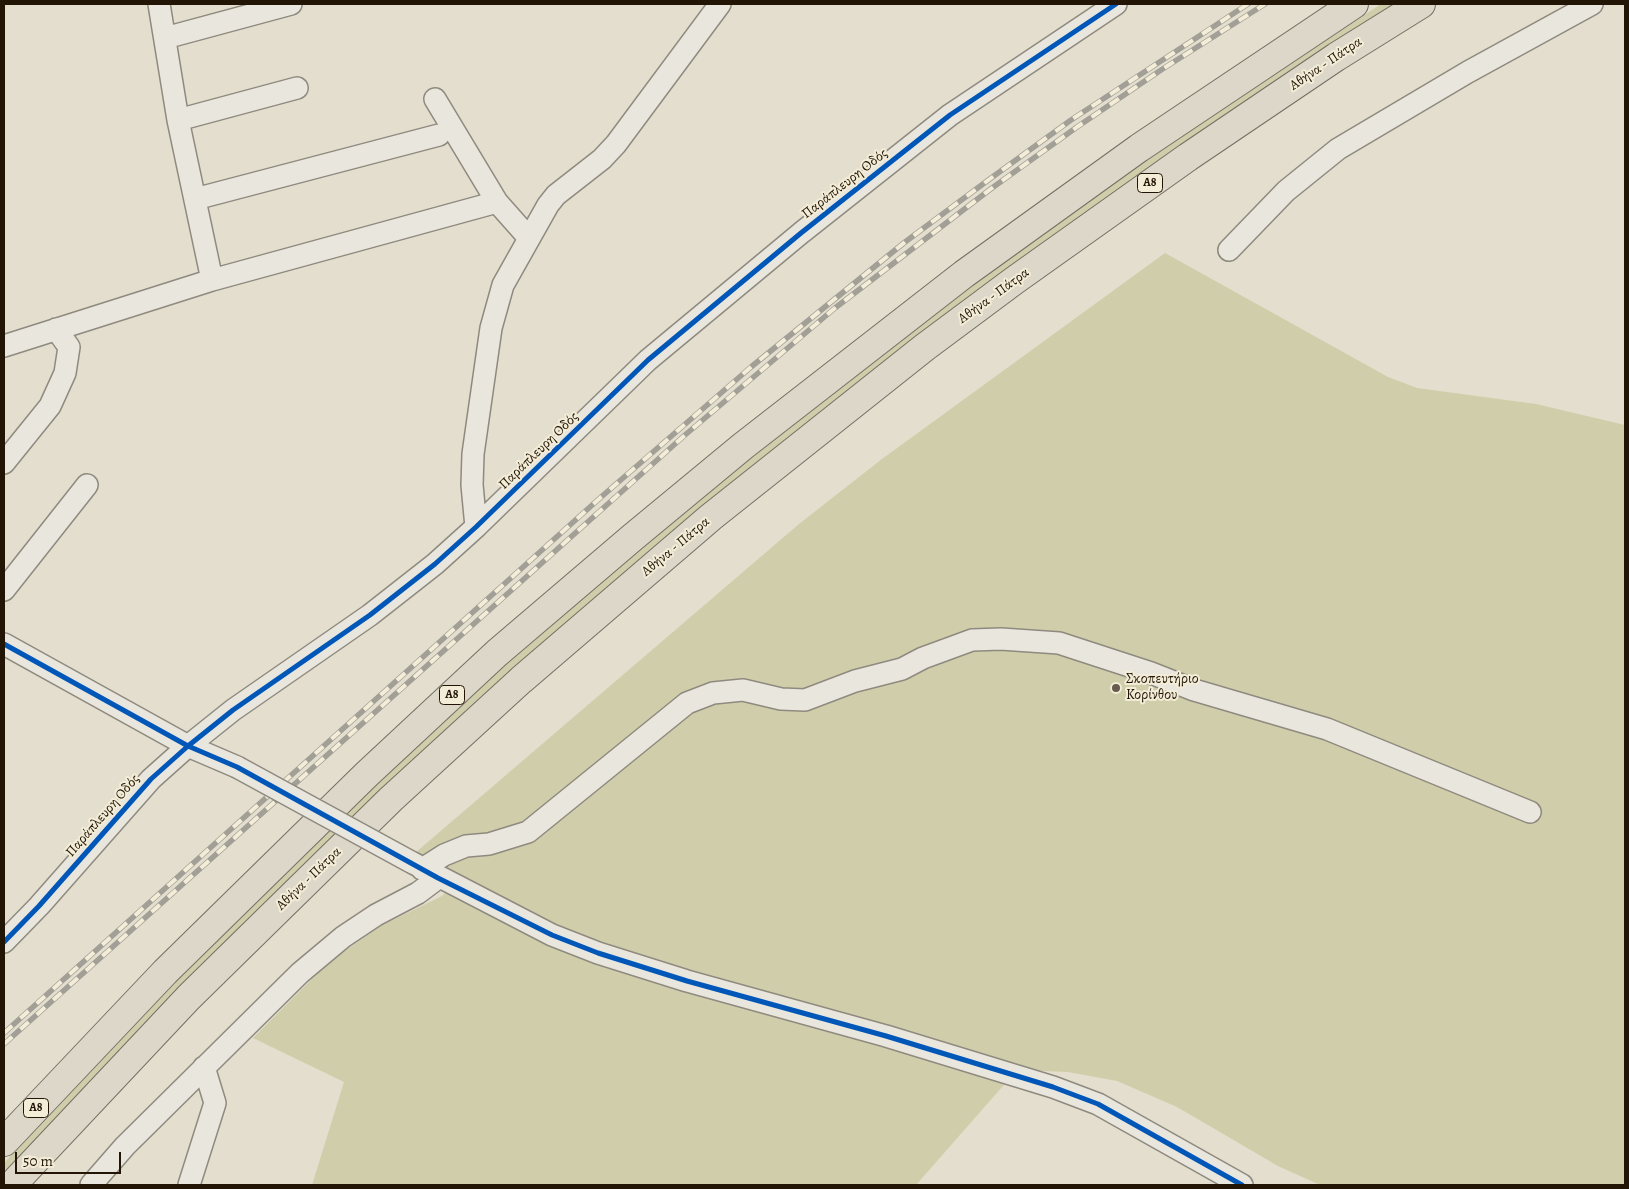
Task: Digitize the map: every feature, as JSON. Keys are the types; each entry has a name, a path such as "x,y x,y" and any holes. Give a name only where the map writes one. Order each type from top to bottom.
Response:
{"highway":[{"name":"Α8","path":"4,1142 164,972 367,774 497,654 688,490 986,257 1139,148 1354,4"},
{"name":"Αθήνα - Πάτρα","path":"12,1185 189,997 391,799 521,680 704,523 918,353 1022,275 1188,157 1336,57 1421,4"}],"street":[{"path":"159,4 178,120 212,280"},
{"path":"165,38 292,4"},
{"path":"476,527 472,485 473,454 491,328 503,285 528,237 556,195 602,159 616,144 720,4"},
{"name":"Παράπλευρη Οδός","path":"4,942 39,906 151,779 188,746 233,710 370,615 435,564 476,527 648,360 801,233 950,115 1116,4"},
{"path":"1229,250 1286,191 1338,149 1468,72 1592,4"},
{"path":"178,120 296,88"},
{"path":"434,99 497,202 528,237"},
{"path":"195,199 439,135"},
{"path":"4,346 212,280 497,202"},
{"path":"4,463 50,406 65,374 69,347 56,329"},
{"path":"4,590 87,485"},
{"path":"90,1185 125,1146 300,973 343,937 376,915 418,893 424,869 444,855 466,846 489,844 528,832 687,703 713,693 743,690 781,698 805,700 855,681 902,669 923,658 972,640 1001,638 1059,643 1151,673 1194,690 1327,729 1530,812"},
{"path":"4,644 188,746 237,768 424,869 552,935 598,953 687,981 886,1036 1053,1087 1098,1104 1242,1185"},
{"path":"189,1185 215,1104 204,1067"}],"shaded area":[{"path":"1381,4 1396,4 1329,46 1181,146 978,291 729,485 621,576 486,693 382,789 155,1013 4,1174 4,1163 149,1008 249,907 428,736 507,664 615,571 724,479 973,285 1147,160"},
{"name":"Σκοπευτήριο Κορίνθου","path":"1165,253 1388,377 1417,388 1536,404 1625,425 1625,1185 1320,1185 1278,1166 1177,1107 1117,1081 1068,1072 1017,1070 916,1185 312,1185 344,1082 253,1038 330,961 381,926 442,896 461,878 415,853 799,524 882,459"}],"railway":[{"path":"4,1033 600,498 751,367 905,242 987,181 1071,120 1248,4"},
{"path":"4,1044 685,435 835,308 992,188 1077,127 1161,70 1265,4"}],"cycle path":[{"path":"4,942 39,906 151,779 188,746 233,710 370,615 435,564 476,527 648,360 801,233 950,115 1116,4"},
{"path":"4,644 188,746 237,767 438,878 552,935 598,953 687,981 886,1036 1053,1087 1098,1104 1242,1185"}],"place":[{"name":"Σκοπευτήριο Κορίνθου","path":"1116,688"}]}
